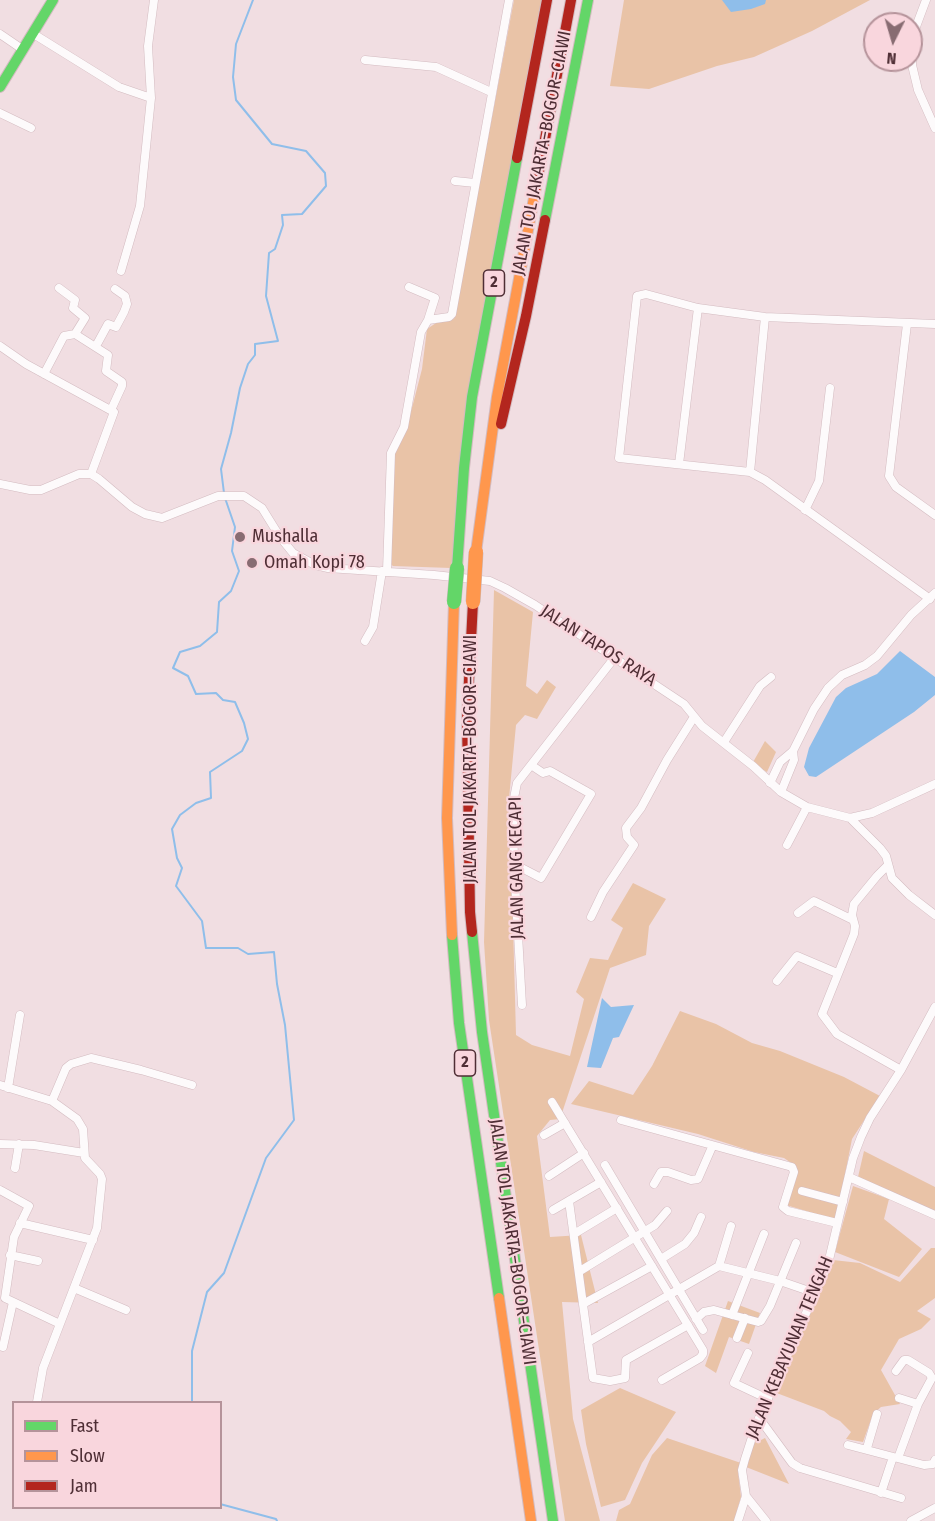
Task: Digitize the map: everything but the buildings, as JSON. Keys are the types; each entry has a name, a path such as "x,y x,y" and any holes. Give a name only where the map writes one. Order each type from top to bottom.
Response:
{"main road":[{"path":"1,84 53,0"},
{"name":"JALAN TOL JAKARTA–BOGOR–CIAWI","path":"531,1521 457,1000 450,909 447,818 456,568 472,397 547,0"},
{"name":"JALAN TOL JAKARTA–BOGOR–CIAWI","path":"553,1521 482,1032 470,912 467,719 476,552 496,398 571,0"},
{"path":"479,533 497,439 526,316 588,0"}],"street":[{"path":"121,271 140,206 151,98 148,46 154,0"},
{"path":"428,320 449,317 452,314 509,0"},
{"path":"926,0 914,32 912,65 918,90 935,128"},
{"path":"32,33 119,87 151,98"},
{"path":"0,34 22,50"},
{"path":"365,60 436,67 491,92"},
{"path":"0,113 32,128"},
{"path":"455,181 476,183"},
{"path":"365,641 373,627 385,571 390,456 404,427 419,339 435,298 409,287"},
{"path":"59,288 75,300 73,308 84,317 75,334"},
{"path":"96,346 108,324 116,327 127,304 126,297 115,289"},
{"path":"770,783 780,762 793,752 814,709 828,688 842,675 865,665 877,656 911,615 932,596 805,510 765,480 750,472 619,458 637,296 646,294 699,308 765,317 935,324"},
{"path":"679,464 699,308"},
{"path":"750,472 765,317"},
{"path":"907,324 890,476 896,487 935,515"},
{"path":"44,374 64,336 75,334 96,346 108,357 107,371 122,382 111,410"},
{"path":"0,346 26,364 114,412 91,474 78,474 41,490 0,484"},
{"path":"805,510 819,481 830,388"},
{"name":"JALAN TAPOS RAYA","path":"91,474 132,507 145,514 162,518 207,500 223,496 244,496 262,508 293,553 328,568 490,581 535,604 684,704 694,717 781,792 807,807 850,818"},
{"name":"JALAN GANG KECAPI","path":"522,1005 514,864 513,803 517,783 615,657"},
{"path":"724,742 760,686 771,677"},
{"path":"591,917 603,892 634,845 627,837 626,828 641,808 694,717"},
{"path":"781,792 794,760 793,752"},
{"path":"514,864 541,878 591,794 550,771 542,772 531,765"},
{"path":"850,818 872,813 935,784"},
{"path":"787,845 807,807"},
{"path":"850,818 886,856 892,878 935,915"},
{"path":"888,865 856,900 852,915 854,934 821,1011 823,1018 837,1034 902,1070"},
{"path":"798,913 814,901 853,920"},
{"path":"777,981 797,956 837,973"},
{"name":"JALAN KEBAYUNAN TENGAH","path":"738,1521 746,1496 742,1470 756,1422 828,1264 853,1158 870,1118 902,1070 935,1007"},
{"path":"20,1015 4,1086 52,1101 77,1119 84,1134 86,1160 102,1179 97,1228 42,1368 37,1401"},
{"path":"52,1101 66,1068 91,1058 192,1085"},
{"path":"552,1102 703,1350 700,1358 662,1380"},
{"path":"621,1120 794,1168 783,1207 788,1211 837,1223"},
{"path":"544,1135 565,1123"},
{"path":"0,1144 19,1144 84,1153"},
{"path":"15,1168 19,1144"},
{"path":"654,1184 662,1172 692,1180 698,1179 712,1147"},
{"path":"549,1176 584,1154"},
{"path":"606,1165 703,1330"},
{"path":"849,1177 935,1215"},
{"path":"553,1210 601,1182"},
{"path":"0,1190 29,1205 14,1237 4,1296 60,1324"},
{"path":"802,1191 843,1203"},
{"path":"569,1201 593,1378 615,1380 625,1378 626,1360 688,1324"},
{"path":"574,1234 617,1208"},
{"path":"579,1270 661,1220 667,1211"},
{"path":"661,1259 685,1244 694,1233 700,1217"},
{"path":"20,1223 93,1240"},
{"path":"588,1342 719,1266 731,1226"},
{"path":"732,1315 764,1234"},
{"path":"696,1319 709,1310 758,1322 763,1320 796,1243"},
{"path":"10,1255 38,1261"},
{"path":"584,1304 652,1266"},
{"path":"719,1266 780,1281 815,1293"},
{"path":"74,1288 126,1310"},
{"path":"3,1347 13,1302"},
{"path":"737,1338 745,1318"},
{"path":"748,1353 734,1383 768,1399"},
{"path":"881,1493 918,1404 931,1381 931,1375 906,1359 896,1371"},
{"path":"899,1398 918,1404"},
{"path":"867,1449 877,1414"},
{"path":"756,1422 792,1463 901,1498"},
{"path":"848,1444 924,1465 933,1464 935,1460"},
{"path":"746,1496 766,1521"},
{"path":"911,1521 935,1508"}],"shaded area":[{"path":"514,0 547,0 472,397 451,568 393,566 389,563 392,457 405,431 413,404 422,369 427,329 439,321 454,319"},
{"path":"624,0 870,0 812,31 754,57 717,66 649,89 610,86"},
{"path":"494,590 533,612 526,686 537,694 547,680 556,687 537,719 525,715 516,725 508,809 510,813 516,1035 532,1045 570,1056 584,999 576,992 590,958 608,960 623,928 611,920 633,883 666,899 649,926 646,955 610,968 560,1119 550,1120 537,1136 550,1237 581,1235 598,1303 562,1302 573,1419 600,1521 565,1521 489,1020 484,942"},
{"path":"765,741 776,752 767,772 752,764"},
{"path":"680,1011 716,1024 752,1043 780,1051 844,1077 880,1096 852,1139 836,1220 786,1205 797,1167 784,1158 754,1152 698,1134 571,1104 589,1081 633,1095 652,1066"},
{"path":"864,1151 935,1187 935,1211 858,1177"},
{"path":"853,1186 889,1199 884,1219 922,1249 899,1277 835,1252"},
{"path":"931,1248 935,1248 935,1298 917,1311 931,1319 921,1329 899,1339 881,1370 900,1404 881,1407 873,1414 863,1442 846,1439 851,1432 840,1421 824,1411 774,1392 833,1260 860,1263 900,1282"},
{"path":"728,1301 760,1313 749,1344 729,1337 716,1373 705,1366"},
{"path":"620,1388 676,1412 642,1463 625,1500 601,1507 586,1444 581,1410"},
{"path":"756,1432 761,1440 765,1438 789,1484 746,1467"},
{"path":"667,1438 741,1463 738,1471 741,1497 734,1521 616,1521 619,1510 630,1504 652,1455"}],"water":[{"path":"722,0 766,0 765,4 751,9 731,12"},
{"path":"900,651 935,677 935,695 914,712 816,777 809,776 804,767 809,748 836,697 846,688 877,674"},
{"path":"602,998 611,1007 634,1005 619,1037 613,1038 601,1068 587,1067"}],"waterway":[{"path":"224,493 221,469 240,388 248,364 255,355 255,344 278,341 266,296 269,253 275,249 283,225 282,215 302,214 326,186 325,173 306,151 272,144 236,100 233,77 236,44 253,0"},
{"path":"192,1401 192,1351 207,1292 224,1273 266,1158 294,1120 285,1025 277,984 274,952 248,954 238,948 206,948 202,921 176,886 182,868 177,858 172,829 180,815 196,803 211,798 210,772 242,751 248,739 235,702 223,700 216,693 196,694 188,676 173,668 180,652 200,646 217,632 219,602 231,591 239,571 232,551 235,527 225,498"},
{"path":"222,1505 277,1521"}],"traffic: fast":[{"path":"0,87 53,0"},
{"path":"545,220 588,0"},
{"path":"457,568 472,397 517,158"},
{"path":"454,602 457,568"},
{"path":"472,932 482,1032 553,1521"},
{"path":"452,935 459,1023 499,1298"}],"traffic: slow":[{"path":"476,552 497,397 536,187"},
{"path":"473,602 476,552"},
{"path":"452,935 447,818 454,602"},
{"path":"499,1298 531,1521"}],"traffic: jam":[{"path":"517,158 547,0"},
{"path":"536,187 571,0"},
{"path":"501,424 545,220"},
{"path":"472,932 467,719 473,602"}],"place":[{"name":"Mushalla","path":"240,537"},
{"name":"Omah Kopi 78","path":"252,563"}]}
